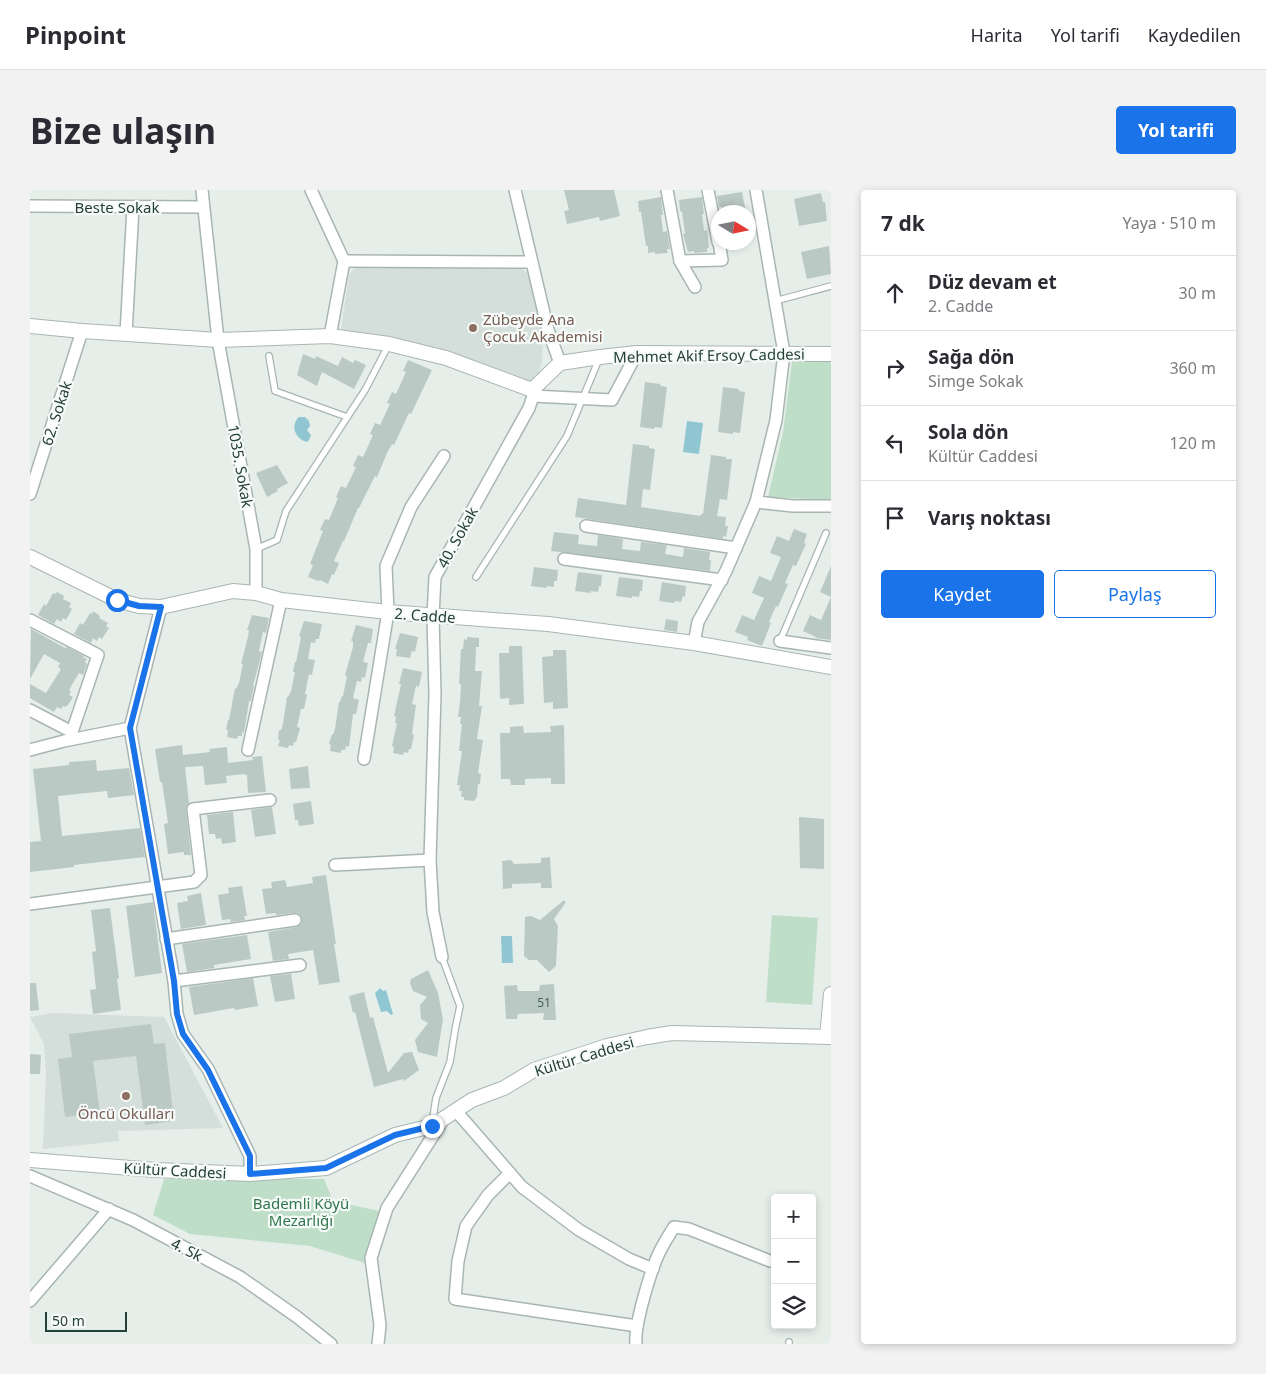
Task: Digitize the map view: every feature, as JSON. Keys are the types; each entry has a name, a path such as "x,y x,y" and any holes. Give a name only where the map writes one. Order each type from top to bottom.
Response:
{"street":[{"path":"202,190 218,340"},
{"path":"311,190 344,262 330,336"},
{"path":"515,190 548,330 560,363 532,393"},
{"path":"667,190 680,261 696,287"},
{"path":"708,190 711,206"},
{"path":"694,643 698,622 722,580 756,502 776,420 784,353 756,190"},
{"name":"Beste Sokak","path":"30,206 203,207"},
{"path":"126,334 133,207"},
{"path":"680,261 722,260 720,250"},
{"path":"344,262 531,262"},
{"path":"30,326 218,340 330,336 389,344 446,358 532,393 582,399 612,400 636,353"},
{"name":"62. Sokak","path":"30,494 82,331"},
{"name":"1035. Sokak","path":"218,340 256,549 256,593"},
{"name":"Mehmet Akif Ersoy Caddesi","path":"560,363 636,353 831,354"},
{"name":"40. Sokak","path":"442,957 433,912 430,860 435,694 433,616 435,578 529,408 532,393"},
{"path":"364,759 388,612 386,566 412,507 444,456"},
{"path":"756,502 793,506 831,506"},
{"path":"586,526 736,548"},
{"name":"2. Cadde","path":"30,557 117,600 139,606 161,607 233,591 256,593 282,600 388,612 548,624 694,643 831,667"},
{"path":"564,559 722,580"},
{"path":"248,750 282,600"},
{"path":"161,607 130,728 174,981 177,1014 183,1034 208,1070 250,1156 250,1174"},
{"path":"30,620 98,655 72,732 30,710"},
{"path":"780,641 831,648"},
{"path":"30,750 130,728"},
{"path":"30,904 194,882 201,875 193,810 270,800"},
{"path":"335,865 430,860"},
{"path":"166,940 296,920"},
{"path":"174,981 300,965"},
{"path":"829,1037 831,994"},
{"name":"Kültür Caddesi","path":"30,1160 156,1170 250,1174 326,1168 395,1135 432,1126 472,1100 504,1088 534,1070 607,1046 672,1033 829,1037"},
{"path":"378,1344 380,1325 372,1258 387,1208 450,1114 522,1187 579,1230 629,1259 653,1269"},
{"path":"510,1173 488,1195 466,1226 458,1262 455,1299 637,1326"},
{"name":"4. Sk","path":"30,1176 109,1209 240,1277 332,1344"},
{"path":"30,1301 109,1209"},
{"path":"636,1344 637,1326 653,1269 660,1250 674,1227 689,1229 770,1261"}],"lane":[{"path":"775,301 831,286"},
{"path":"256,549 277,540 286,511 365,390 389,344"},
{"path":"269,356 274,391 347,417"},
{"path":"476,578 567,436 600,357"},
{"path":"780,641 826,533"},
{"path":"432,1126 436,1098 450,1062 460,1006 442,957"}],"shaded area":[{"path":"355,267 520,267 528,273 543,335 542,362 537,378 526,384 450,355 397,339 341,329 349,275"},
{"name":"Öncü Okulları","path":"53,1013 164,1017 223,1128 118,1131 119,1141 43,1149 46,1073 44,1044 30,1017"}],"green space":[{"path":"798,358 831,359 831,500 768,497 783,432 792,362"},
{"path":"772,915 818,918 812,1005 766,1002"},
{"name":"Bademli Köyü Mezarlığı","path":"164,1179 324,1179 333,1201 379,1211 366,1254 368,1264 310,1246 190,1234 153,1215"}],"water":[{"path":"299,417 305,417 309,421 310,426 307,430 311,435 307,442 299,438 294,428"},
{"path":"687,421 703,423 699,454 683,452"},
{"path":"501,936 512,936 513,963 502,963"},
{"path":"380,988 383,991 386,990 393,1014 391,1015 387,1011 381,1012 375,993"}],"building":[{"path":"564,190 614,190 620,216 600,221 599,217 567,224 564,211 569,210"},
{"path":"742,192 745,205 719,205 717,196"},
{"path":"821,193 823,202 825,202 827,221 799,226 794,199"},
{"path":"661,197 663,232 667,231 670,249 667,249 668,253 648,253 638,201"},
{"path":"702,197 704,231 707,230 709,248 707,248 707,252 688,252 683,234 685,233 679,200"},
{"path":"829,246 831,274 807,279 801,252"},
{"path":"303,354 315,359 316,356 338,366 342,357 353,363 355,360 366,365 354,389 322,372 317,386 297,375"},
{"path":"408,360 432,370 411,414 409,413 394,445 392,444 387,453 377,477 375,476 358,508 334,561 339,563 334,575 332,574 328,584 308,577 313,565 310,564 323,531 320,530 325,519 329,520 341,486 346,488 356,467 353,466 358,455 363,457 373,435 370,434 375,423 380,425 390,404 387,403 392,392 396,394 406,372 403,371"},
{"path":"645,382 667,387 662,428 640,427"},
{"path":"723,387 739,389 739,391 745,392 740,433 718,432"},
{"path":"633,444 649,446 649,448 655,449 650,490 643,489 641,507 701,516 703,514 711,455 732,459 727,500 720,499 717,516 726,517 725,526 728,526 726,537 723,536 723,539 575,517 578,498 626,505"},
{"path":"277,465 288,483 267,497 256,473"},
{"path":"794,529 807,534 804,543 806,544 796,566 793,565 785,583 788,584 769,622 771,623 762,646 747,640 748,637 735,632 742,615 754,620 764,598 752,593 759,576 771,581 781,557 770,553 777,536 789,541"},
{"path":"554,532 579,535 578,544 597,546 598,535 623,539 622,549 640,551 641,542 667,545 665,554 683,557 684,548 710,552 710,571 551,551"},
{"path":"831,566 831,597 820,592"},
{"path":"534,567 558,570 557,581 554,581 554,587 531,586"},
{"path":"578,572 602,575 601,586 599,586 598,592 575,591"},
{"path":"619,577 643,580 642,591 640,591 639,597 616,596"},
{"path":"662,582 686,586 685,597 683,596 681,602 659,601"},
{"path":"57,592 64,596 63,599 71,603 69,607 72,609 66,620 63,618 61,622 57,619 54,624 38,615 44,604 46,606 53,593"},
{"path":"831,597 831,640 815,638 803,631 810,615 821,620"},
{"path":"93,611 100,616 99,618 108,623 106,626 109,628 102,639 99,637 97,641 93,638 91,643 74,634 80,623 83,625"},
{"path":"252,615 269,618 266,633 263,632 259,651 262,652 251,701 249,701 244,733 242,732 242,736 238,736 237,739 227,737 228,730 226,730 235,688 239,683 243,664 241,664 248,637 249,630 247,630"},
{"path":"666,619 678,621 677,632 664,630"},
{"path":"304,621 322,624 319,639 316,639 315,643 311,642 308,659 315,660 312,675 309,674 304,709 301,709 297,727 300,728 296,742 294,742 293,746 289,745 288,748 278,746 280,740 278,740 279,730 281,730 283,724 287,697 291,691 301,637 299,636"},
{"path":"356,625 373,629 371,643 368,643 363,662 368,663 365,678 362,677 361,682 357,681 353,698 359,700 356,714 353,714 349,747 346,746 345,750 341,750 341,753 330,751 331,745 329,744 335,729 339,702 343,696 347,676 345,675 353,647 353,641 351,641"},
{"path":"31,629 87,659 83,675 79,673 69,690 71,691 69,695 73,697 68,705 63,706 61,709 57,707 54,712 30,698 30,684 46,693 61,669 58,667 60,663 44,654 30,679"},
{"path":"400,633 418,637 415,652 412,651 410,658 396,656 397,649 395,649"},
{"path":"467,637 479,638 479,647 476,647 475,671 482,671 479,706 482,706 477,739 483,740 478,773 481,774 477,797 474,801 464,800 464,797 461,797 462,791 459,791 460,785 457,785 462,751 459,751 462,724 460,724 461,717 458,717 461,684 459,684 461,649 463,649 464,639 467,640"},
{"path":"509,646 522,646 524,704 509,705 509,698 500,699 499,653 509,653"},
{"path":"553,650 566,650 568,708 553,709 553,702 544,703 542,657 553,656"},
{"path":"403,668 422,672 419,687 416,686 412,704 416,705 411,749 409,749 408,753 404,752 403,755 393,753 394,747 392,746 397,723 395,723 396,717 394,716"},
{"path":"564,725 565,784 551,784 551,778 525,779 525,785 511,785 510,779 501,779 500,733 510,733 510,727 523,726 524,733 551,732 550,726"},
{"path":"182,745 183,755 210,752 209,749 227,747 228,763 253,760 252,757 262,756 266,792 248,793 247,775 243,774 226,776 227,783 205,785 203,766 185,767 189,803 186,810 191,855 184,855 184,852 168,854 164,824 168,823 155,749"},
{"path":"96,760 97,771 129,768 134,795 108,798 107,791 58,796 62,836 140,828 145,857 30,872 30,842 41,841 33,769 69,765 69,762"},
{"path":"308,766 310,788 291,789 289,769"},
{"path":"311,801 314,824 299,826 298,820 295,820 293,804"},
{"path":"272,807 276,834 255,837 251,810"},
{"path":"233,812 236,842 222,844 221,838 216,839 215,834 209,834 207,815"},
{"path":"799,817 824,819 824,869 800,868"},
{"path":"550,857 552,888 541,888 541,883 512,884 512,888 503,889 502,861 511,860 514,864 541,863 541,858"},
{"path":"326,875 340,982 319,985 313,950 288,954 289,959 273,961 268,932 297,927 302,923 302,918 298,913 266,914 262,889 272,888 271,882 285,880 287,887 313,883 312,877"},
{"path":"242,886 247,916 244,916 245,920 231,922 230,919 222,920 218,895 229,893 228,888"},
{"path":"201,893 206,925 181,929 177,903 188,901 187,896"},
{"path":"564,900 566,902 554,919 558,926 556,966 549,972 537,960 529,960 524,956 525,917 531,916 540,920"},
{"path":"153,902 162,973 135,977 126,906"},
{"path":"110,908 121,1010 93,1014 90,990 96,989 92,952 96,951 91,910"},
{"path":"247,935 251,959 187,972 182,944"},
{"path":"428,970 438,993 443,1019 437,1057 418,1052 415,1040 428,1023 421,1019 420,1005 427,997 413,991 410,983 411,979"},
{"path":"291,974 295,999 275,1002 270,976"},
{"path":"253,978 258,1006 194,1015 189,987"},
{"path":"30,983 36,983 39,1010 30,1011"},
{"path":"554,984 556,1020 543,1020 544,1013 518,1014 517,1019 506,1019 504,986 517,985 518,991 539,991 540,985"},
{"path":"364,992 370,1018 373,1017 388,1073 404,1053 412,1052 419,1070 404,1081 403,1079 374,1087 355,1012 353,1013 349,996"},
{"name":"Öncü Okulları","path":"151,1024 154,1044 165,1043 174,1121 145,1125 136,1056 93,1061 100,1113 65,1117 58,1059 72,1057 69,1034"},
{"path":"30,1054 41,1055 40,1074 30,1074"}],"place":[{"name":"Zübeyde Ana Çocuk Akademisi","path":"473,328"},
{"name":"Öncü Okulları","path":"126,1096"}],"route":[{"path":"117,600 139,606 161,607 130,728 174,981 177,1014 183,1034 208,1070 250,1156 250,1174 326,1168 395,1135 432,1126"}]}
